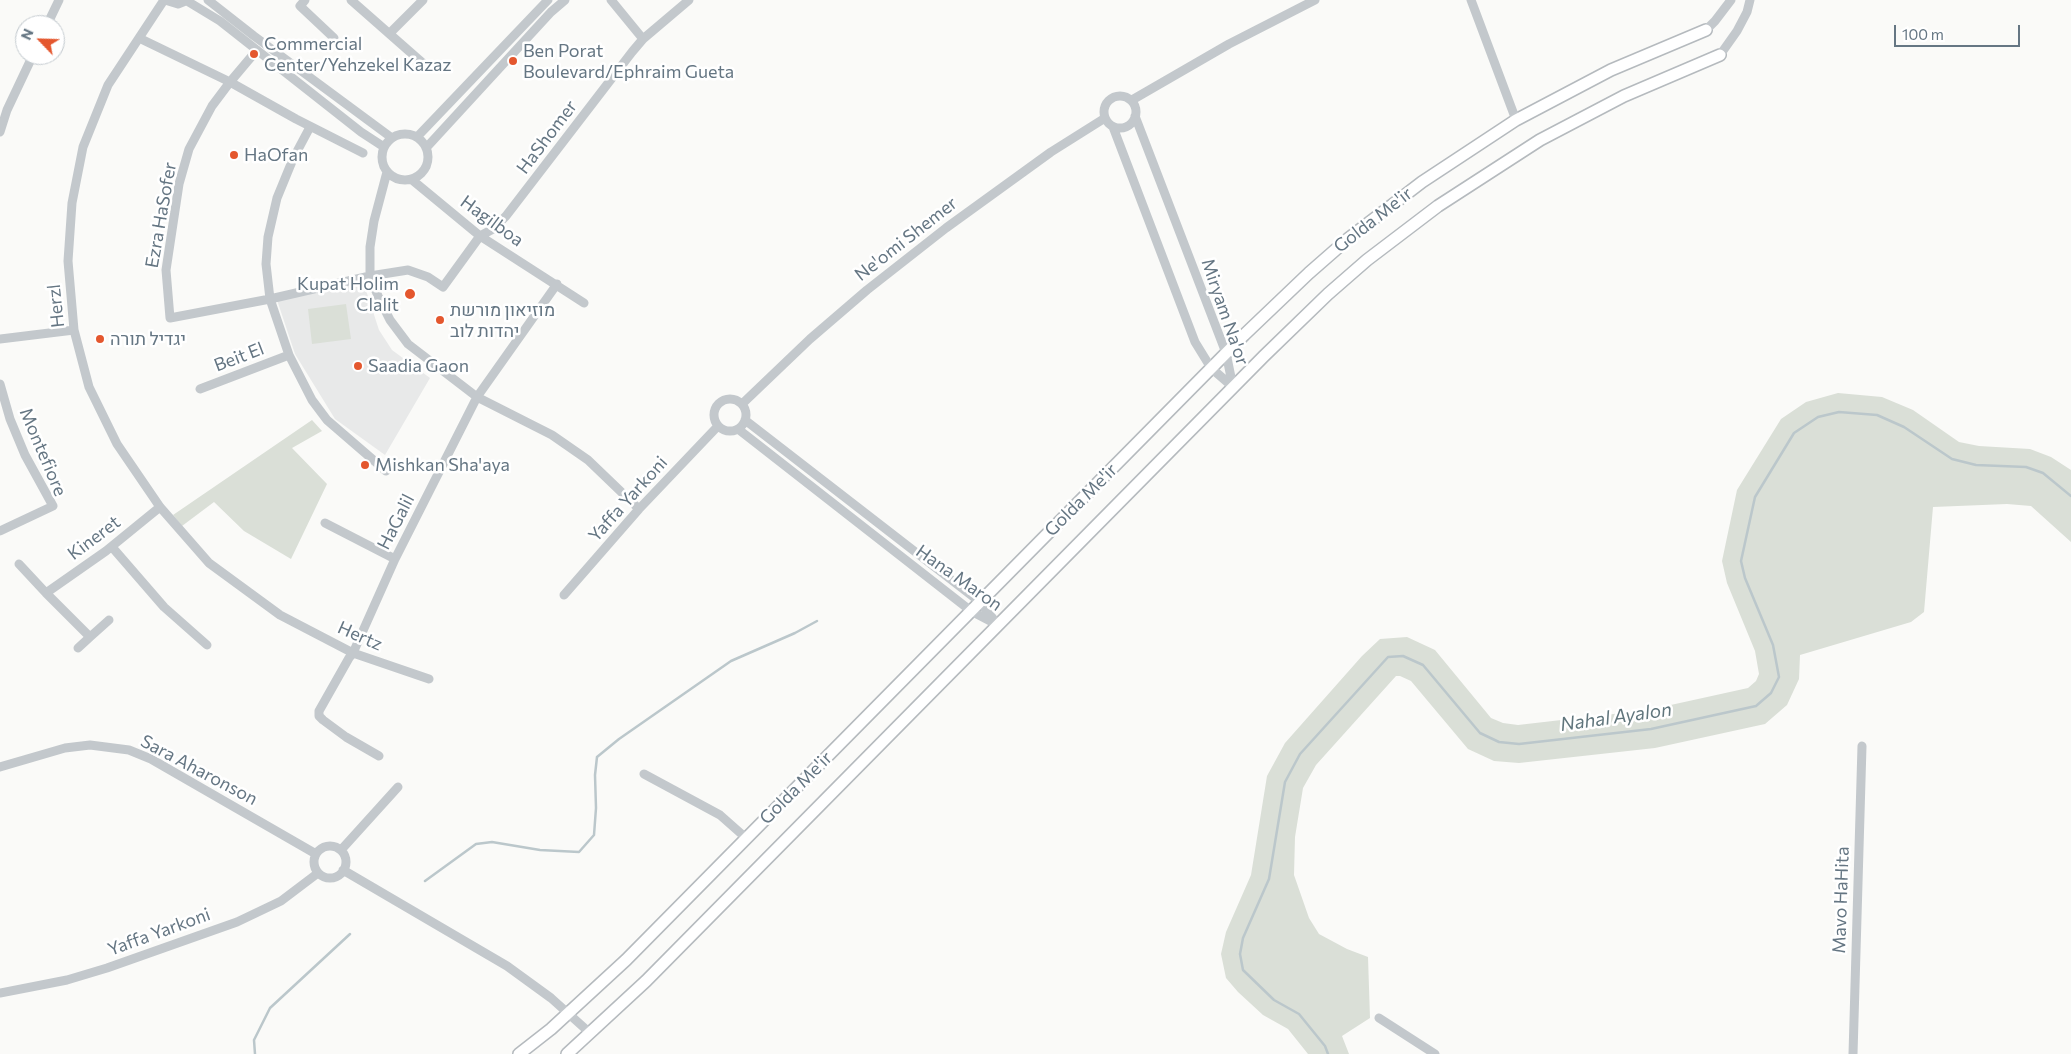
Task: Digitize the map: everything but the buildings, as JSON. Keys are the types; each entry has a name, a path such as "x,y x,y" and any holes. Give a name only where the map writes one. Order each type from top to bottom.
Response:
{"main road":[{"name":"Golda Me'ir","path":"519,1054 551,1029 626,960 1211,368 1309,272 1377,215 1442,168 1516,120 1611,70 1706,30"},
{"name":"Golda Me'ir","path":"567,1054 646,980 1300,321 1367,260 1471,183 1540,140 1589,114 1678,72 1720,55"}],"street":[{"path":"52,15 59,0"},
{"path":"165,0 178,4 188,0 220,21 361,132 384,147"},
{"name":"Herzl","path":"165,0 108,85 83,147 72,203 68,261 74,330 89,387 117,444 160,507 209,563 280,615"},
{"path":"208,0 392,138"},
{"path":"305,0 300,6 334,38"},
{"path":"351,0 426,66"},
{"path":"390,33 423,0"},
{"path":"417,137 548,0"},
{"path":"426,148 551,12 565,0"},
{"path":"611,0 643,40"},
{"name":"HaShomer","path":"480,236 493,228 506,216 643,40 689,0"},
{"path":"1132,100 1229,44 1315,0"},
{"path":"1472,0 1516,120"},
{"path":"1706,30 1731,0"},
{"path":"1720,55 1737,31 1747,12 1750,0"},
{"path":"139,38 230,82 363,153"},
{"name":"Ezra HaSofer","path":"257,50 212,106 189,149 179,184 166,270 170,318 270,299"},
{"path":"0,132 28,65"},
{"path":"1120,95 1132,100 1135,106 1135,116 1131,124 1126,127 1113,127 1105,118 1103,111 1109,100 1120,95"},
{"name":"Miryam Na'or","path":"1135,116 1226,353 1233,388"},
{"name":"Ne'omi Shemer","path":"742,404 831,321 946,228 1051,152 1105,118"},
{"path":"310,126 293,159 277,198 268,237 266,264 270,299 289,355 312,400 327,420 386,471"},
{"name":"Miryam Na'or","path":"1113,127 1195,342 1211,368 1233,388"},
{"path":"405,134 417,137 426,148 428,161 426,167 421,173 411,179 400,180 388,172 382,160 384,147 392,138 405,134"},
{"path":"388,172 374,222 370,247 370,276 390,320 408,344 477,397 552,435 588,460 639,509"},
{"name":"Hagilboa","path":"411,179 480,236 584,303"},
{"path":"270,299 370,276 408,270 428,276 443,287 480,236"},
{"name":"HaGalil","path":"379,756 346,737 319,716 319,711 353,653 395,559 477,397 557,284"},
{"path":"0,339 74,330"},
{"name":"Beit El","path":"200,389 289,355"},
{"name":"Montefiore","path":"0,384 10,419 25,455 53,506 0,531"},
{"path":"730,398 742,404 745,409 745,420 738,429 730,431 718,426 714,414 719,403 730,398"},
{"name":"Hana Maron","path":"745,420 980,602 998,625"},
{"name":"Yaffa Yarkoni","path":"564,595 639,509 718,426"},
{"name":"Hana Maron","path":"738,429 971,611 998,625"},
{"name":"Kineret","path":"46,593 112,546 160,507"},
{"path":"325,523 395,559"},
{"path":"112,546 164,607 207,645"},
{"path":"18,564 90,636"},
{"name":"Hertz","path":"280,615 353,653 429,679"},
{"path":"78,648 109,620"},
{"name":"Sara Aharonson","path":"0,767 65,748 90,745 129,750 151,759 316,854"},
{"name":"Mavo HaHita","path":"1853,1054 1862,746"},
{"path":"644,774 720,815 746,838"},
{"path":"341,850 398,787"},
{"path":"330,845 341,850 346,862 343,870 335,877 329,878 318,873 313,861 316,854 324,846 330,845"},
{"path":"343,870 507,966 569,1013 590,1033"},
{"name":"Yaffa Yarkoni","path":"0,993 68,980 237,922 281,901 318,873"},
{"path":"1379,1018 1434,1054"}],"shaded area":[{"name":"Saadia Gaon","path":"363,281 379,330 392,350 430,378 385,455 335,419 295,354 275,294"},
{"path":"346,304 351,339 312,344 308,309"},
{"path":"1838,393 1882,397 1913,410 1959,442 1979,446 2030,449 2051,457 2071,470 2071,542 2031,506 2007,504 1933,507 1924,612 1911,622 1800,655 1799,679 1787,705 1765,724 1655,748 1519,763 1494,761 1468,749 1411,681 1396,676 1316,765 1303,788 1295,837 1294,875 1309,918 1319,934 1347,949 1368,957 1370,1018 1342,1036 1349,1054 1308,1054 1288,1029 1263,1015 1238,992 1226,978 1221,954 1226,932 1251,875 1267,776 1285,743 1362,656 1380,639 1407,637 1435,650 1491,718 1503,723 1518,725 1648,710 1748,688 1756,681 1759,674 1755,651 1727,583 1722,561 1737,490 1781,419 1806,402"},
{"path":"312,420 322,431 292,448 327,484 291,559 244,531 214,502 182,526 173,515"}],"waterway":[{"name":"Nahal Ayalon","path":"1328,1054 1325,1046 1299,1014 1274,1000 1243,970 1240,954 1243,938 1269,879 1285,782 1300,754 1388,657 1403,656 1423,665 1480,733 1499,742 1519,744 1651,729 1756,706 1771,693 1779,677 1773,645 1745,578 1741,561 1755,497 1794,433 1818,417 1839,412 1877,415 1904,427 1952,459 1976,465 2026,467 2043,473 2071,496"},
{"path":"425,881 476,844 492,842 540,850 579,852 594,835 597,757 619,739 731,661 795,633 817,621"},
{"path":"255,1054 254,1040 270,1008 350,934"}],"place":[{"name":"Commercial Center/Yehzekel Kazaz","path":"254,54"},
{"name":"Ben Porat Boulevard/Ephraim Gueta","path":"513,61"},
{"name":"HaOfan","path":"234,155"},
{"name":"Kupat Holim Clalit","path":"410,294"},
{"name":"מוזיאון מורשת יהדות לוב","path":"440,320"},
{"name":"יגדיל תורה","path":"100,339"},
{"name":"Saadia Gaon","path":"358,366"},
{"name":"Mishkan Sha'aya","path":"365,465"}]}
